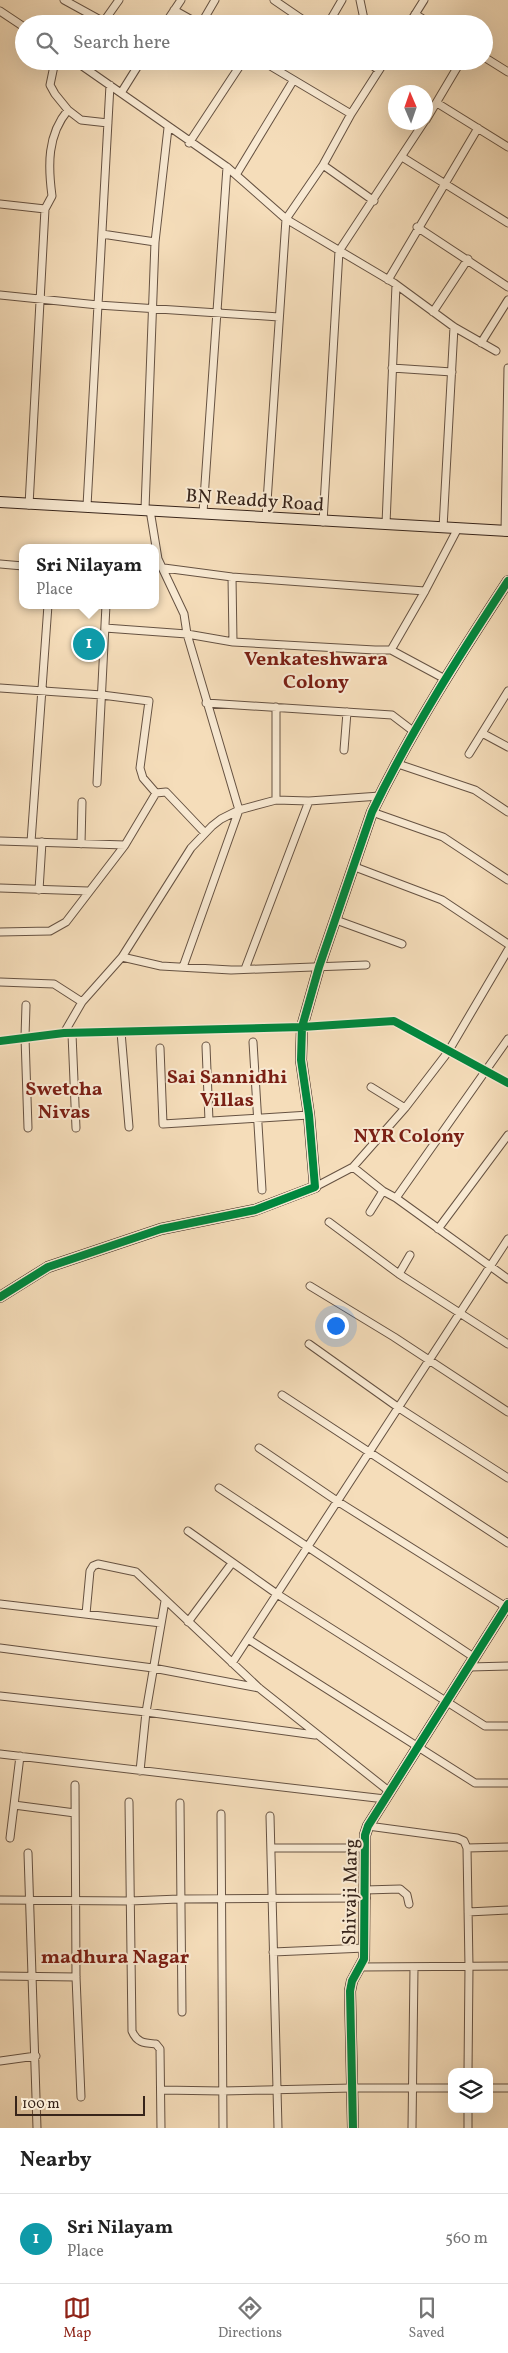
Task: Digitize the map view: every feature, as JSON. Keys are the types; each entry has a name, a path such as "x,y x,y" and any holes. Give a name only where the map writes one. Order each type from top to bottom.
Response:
{"street":[{"path":"64,0 89,15"},
{"path":"109,15 120,0"},
{"path":"171,15 181,0"},
{"path":"206,15 215,0"},
{"path":"274,0 296,15"},
{"path":"333,15 342,0"},
{"path":"360,0 363,15"},
{"path":"415,14 424,0"},
{"path":"174,10 183,15"},
{"path":"0,11 15,21"},
{"path":"493,63 508,72"},
{"path":"53,70 50,85 68,110 81,120 108,123"},
{"path":"88,70 189,143 227,167 286,219 396,285 454,327 496,351"},
{"path":"121,93 135,70"},
{"path":"189,143 237,70"},
{"path":"276,70 351,114"},
{"path":"266,517 286,219 323,165 351,114 379,70"},
{"path":"433,109 456,70"},
{"path":"236,175 293,81"},
{"path":"86,506 110,85"},
{"path":"437,103 508,147"},
{"path":"29,505 45,209 52,196 49,180 49,161 57,126 68,110"},
{"path":"154,544 148,509 152,308 155,242 168,128"},
{"path":"388,280 417,227 478,128"},
{"path":"322,522 339,251 374,201 419,130"},
{"path":"402,157 508,223"},
{"path":"323,165 374,201"},
{"path":"204,513 219,313 227,167"},
{"path":"0,204 45,209"},
{"path":"417,227 508,287"},
{"path":"102,234 155,242"},
{"path":"433,312 468,259"},
{"path":"386,524 396,285"},
{"path":"0,296 98,305 280,317"},
{"path":"482,343 508,300"},
{"path":"443,528 454,327"},
{"path":"392,368 452,372"},
{"path":"506,532 508,368"},
{"name":"BN Readdy Road","path":"0,502 29,505 148,509 322,522 506,532"},
{"path":"391,650 458,528"},
{"path":"159,562 164,568 184,614 187,634 206,703 239,810 183,967"},
{"path":"0,564 19,566"},
{"path":"164,568 232,577 425,591"},
{"path":"232,577 233,642"},
{"path":"315,1187 309,1115 301,1060 302,1026 319,967 372,812 398,764 413,731 508,582"},
{"path":"31,842 48,609"},
{"path":"97,783 106,609"},
{"path":"105,628 187,634 233,642 391,650 445,679"},
{"path":"0,688 102,695 149,701 140,768 143,778 156,793"},
{"path":"469,754 508,691"},
{"path":"206,703 392,715 413,731"},
{"path":"276,707 276,800"},
{"path":"344,750 347,712"},
{"path":"482,733 508,747"},
{"path":"398,764 474,790 508,812"},
{"path":"156,793 166,792 205,833"},
{"path":"0,932 50,931 66,922 125,845 156,793"},
{"path":"76,1128 68,1033 82,1002 122,957 191,848 221,820 239,810 276,800 309,801 380,796"},
{"path":"246,969 309,801"},
{"path":"80,844 82,802"},
{"path":"372,812 443,838 508,880"},
{"path":"0,841 125,845"},
{"path":"39,890 42,842"},
{"path":"355,866 442,900 508,944"},
{"path":"0,888 88,891"},
{"path":"336,920 402,944"},
{"path":"0,1297 48,1267 161,1229 255,1210 315,1187 353,1167 405,1108 448,1052 508,950"},
{"path":"122,957 161,966 183,967 246,969 366,965"},
{"path":"0,982 54,984 82,1002"},
{"path":"26,1005 25,1037 28,1128"},
{"path":"0,1041 68,1033 302,1026 394,1021 508,1083"},
{"path":"121,1032 129,1127"},
{"path":"396,1198 508,1039"},
{"path":"253,1042 262,1190"},
{"path":"206,1046 209,1121"},
{"path":"160,1048 163,1124 309,1115"},
{"path":"371,1086 405,1108"},
{"path":"438,1229 508,1135"},
{"path":"353,1167 383,1191 396,1198 508,1279"},
{"path":"370,1212 383,1191"},
{"path":"329,1222 399,1274 508,1344"},
{"path":"232,1663 508,1239"},
{"path":"399,1274 410,1255"},
{"path":"310,1286 394,1337 508,1412"},
{"path":"309,1344 399,1408 508,1478"},
{"path":"282,1395 508,1544"},
{"path":"259,1448 337,1501 507,1606"},
{"path":"219,1488 308,1546 473,1663 508,1666"},
{"path":"188,1530 277,1594 485,1726 508,1726"},
{"path":"188,1622 232,1562"},
{"path":"86,1614 90,1571 93,1566 98,1564 136,1572 259,1688 388,1796"},
{"path":"140,1771 146,1712 165,1601"},
{"path":"0,1604 161,1624"},
{"name":"Shivaji Marg","path":"353,2128 350,1991 352,1980 361,1967 365,1948 366,1894 364,1848 368,1826 446,1702 473,1663 507,1606"},
{"path":"248,1639 475,1783 508,1783"},
{"path":"0,1648 153,1668 259,1688"},
{"path":"0,1696 146,1712 317,1735"},
{"path":"0,1754 140,1771 388,1796"},
{"path":"10,1838 20,1756"},
{"path":"75,1785 76,1977 81,2097"},
{"path":"129,1802 132,2031 135,2039 142,2043 156,2044 160,2049 161,2128"},
{"path":"180,1803 182,2012"},
{"path":"14,1806 75,1813"},
{"path":"221,1814 223,2128"},
{"path":"270,1816 278,2128"},
{"path":"368,1826 457,1838 464,1841 468,1848 468,2068"},
{"path":"468,1848 508,1847"},
{"path":"270,1848 364,1848"},
{"path":"28,1853 37,2128"},
{"path":"0,1900 130,1901 272,1898 366,1894 400,1890 407,1895 409,1904"},
{"path":"468,1912 508,1910"},
{"path":"273,1952 365,1948"},
{"path":"361,1967 508,1966"},
{"path":"412,2128 414,1968"},
{"path":"0,1976 76,1977"},
{"path":"0,2060 36,2056"},
{"path":"162,2090 448,2088"},
{"path":"493,2088 508,2088"},
{"path":"468,2113 468,2128"}],"cycle path":[{"path":"0,1297 48,1267 161,1229 255,1210 315,1187 309,1115 301,1060 302,1027 319,967 372,812 419,723 508,581"},
{"path":"0,1041 64,1033 302,1027 394,1021 508,1083"},
{"path":"353,2128 350,1991 352,1981 364,1959 365,1835 368,1826 508,1604"}],"place":[{"name":"Sri Nilayam","path":"89,644"}],"district":[{"name":"Venkateshwara Colony","path":"316,670"},
{"name":"Sai Sannidhi Villas","path":"227,1088"},
{"name":"Swetcha Nivas","path":"64,1100"},
{"name":"NYR Colony","path":"409,1135"},
{"name":"madhura Nagar","path":"115,1956"}]}
